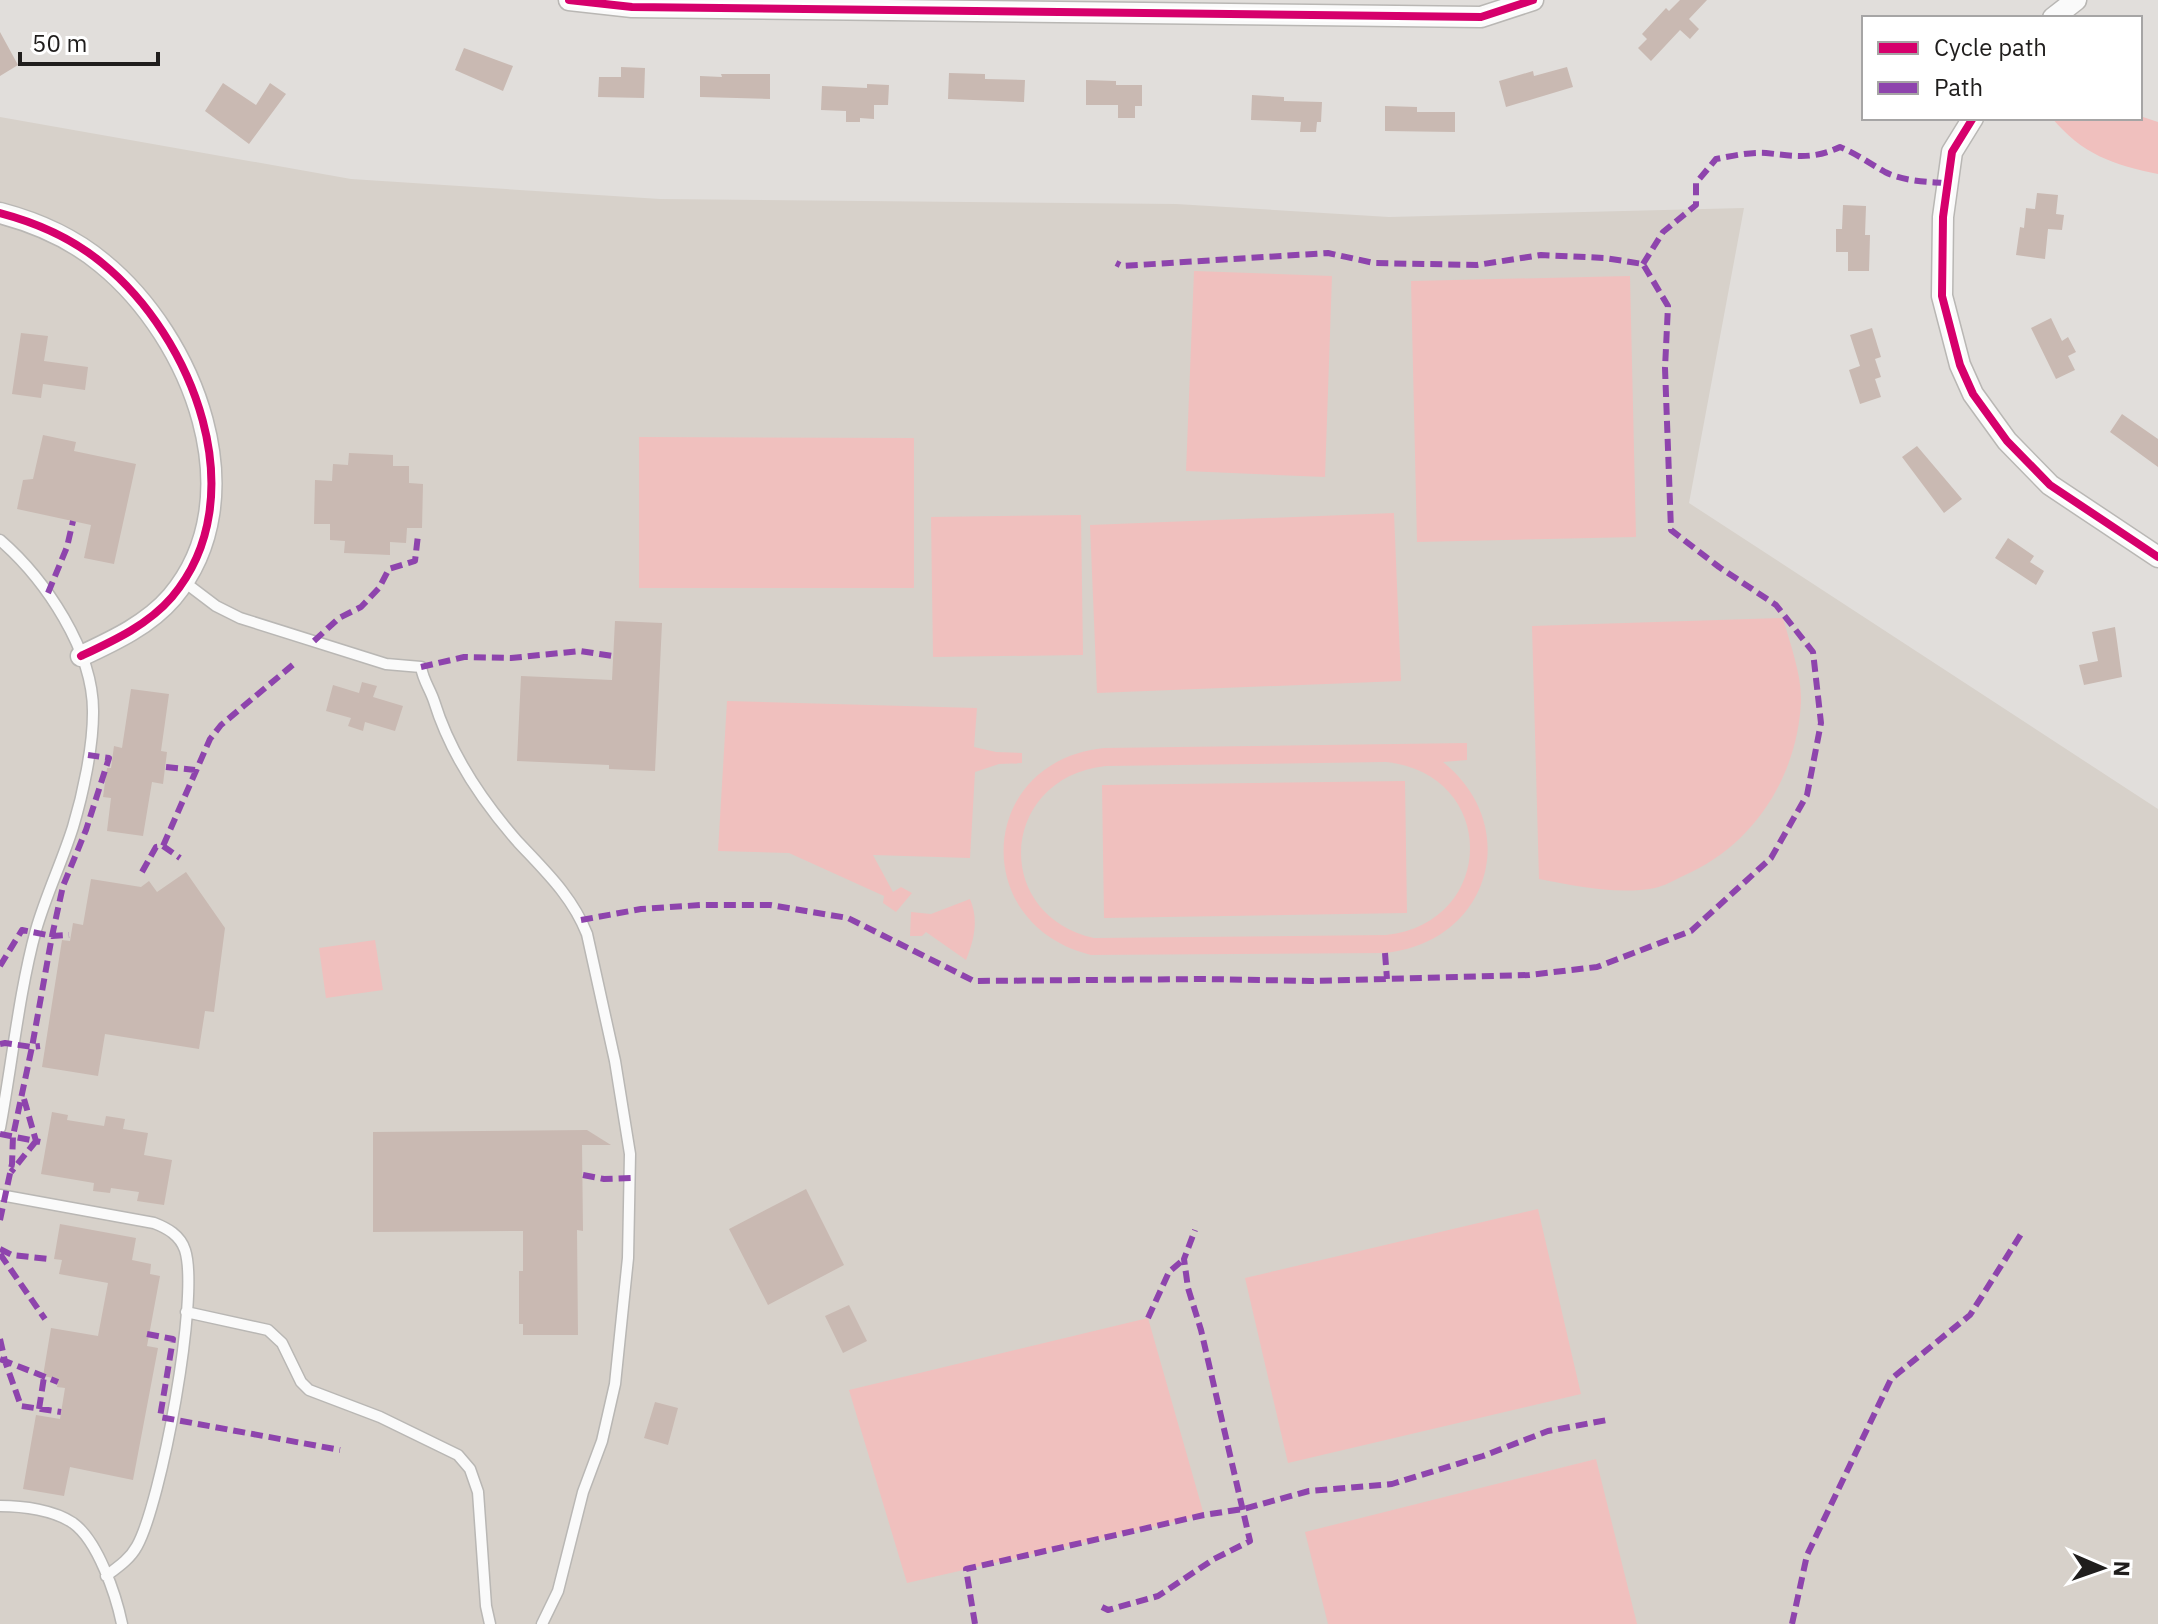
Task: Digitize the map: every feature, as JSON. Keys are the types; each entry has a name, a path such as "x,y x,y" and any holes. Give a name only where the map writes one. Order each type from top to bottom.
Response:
{"street":[{"path":"569,0 632,7 1096,10 1481,17 1533,0"},
{"path":"2056,16 2076,0"},
{"path":"1972,120 1952,152 1943,217 1942,296 1960,365 1973,394 2007,441 2050,485 2158,557"},
{"path":"0,213 49,228 103,263 154,320 177,358 202,417 212,464 210,513 196,558 183,581 161,608 134,628 81,656"}],"lane":[{"path":"0,540 48,593 81,656 93,707 78,809 47,893 34,940 0,1128"},
{"path":"183,581 216,606 240,618 386,664 421,667 447,738 468,775 501,821 560,886 587,934 627,1128 631,1178 629,1243 615,1384 602,1441 583,1492 558,1591 542,1624"},
{"path":"0,1195 154,1223 180,1240 186,1255 183,1349 159,1483 151,1513 135,1549 106,1576"},
{"path":"186,1312 268,1330 279,1338 301,1382 314,1393 380,1417 461,1457 470,1469 478,1492 490,1624"},
{"path":"0,1506 32,1509 69,1521 88,1540 106,1576 122,1624"}],"shaded area":[{"path":"0,117 351,179 660,199 1176,204 1389,217 1744,208 1689,503 2158,809 2158,1624 0,1624"},
{"path":"2142,117 2158,122 2158,174 2099,156 2054,120 2142,120"},
{"path":"1194,271 1332,276 1325,477 1186,471"},
{"path":"1630,276 1636,537 1417,542 1411,281"},
{"path":"639,437 914,438 914,588 639,588"},
{"path":"1394,513 1401,681 1097,693 1090,525"},
{"path":"1081,515 1083,655 933,657 931,517"},
{"path":"1783,618 1800,681 1798,730 1780,783 1750,828 1708,863 1655,888 1611,890 1539,879 1532,626"},
{"path":"727,701 977,708 974,747 1022,753 1022,763 999,764 975,772 970,858 873,855 893,892 901,887 912,893 896,912 883,903 884,896 789,853 718,851"},
{"path":"1467,743 1467,760 1443,762 1468,788 1483,818 1488,848 1483,878 1470,905 1449,928 1421,945 1385,953 1091,955 1051,938 1023,912 1008,880 1004,845 1012,811 1031,782 1062,759 1104,748","holes":["1386,762 1423,772 1449,792 1465,819 1470,848 1465,878 1449,904 1423,924 1386,935 1094,938 1060,924 1037,903 1024,876 1021,847 1028,819 1045,794 1071,776 1106,766"]},
{"path":"1405,781 1407,913 1104,918 1102,785"},
{"path":"970,899 974,930 966,960 926,932 922,936 910,936 911,912 931,914"},
{"path":"375,940 383,990 326,998 319,948"},
{"path":"1538,1209 1581,1394 1288,1463 1245,1278"},
{"path":"1148,1318 1204,1515 907,1583 849,1390"},
{"path":"1596,1459 1637,1624 1328,1624 1305,1532"}],"building":[{"path":"1680,0 1707,0 1689,19 1699,29 1690,39 1680,30 1651,61 1638,48 1647,39 1642,34 1666,8 1669,11"},
{"path":"0,32 18,65 0,76"},
{"path":"464,48 513,66 503,91 455,70"},
{"path":"621,67 645,68 644,98 598,97 599,77 621,77"},
{"path":"1567,67 1573,87 1506,107 1499,81 1533,71 1534,76"},
{"path":"949,73 985,74 985,79 1025,80 1024,102 948,99"},
{"path":"721,74 770,74 770,99 700,97 700,76 722,77"},
{"path":"1086,80 1142,85 1142,106 1135,106 1135,118 1118,118 1118,105 1086,105"},
{"path":"223,83 256,105 270,83 286,94 249,144 205,111"},
{"path":"867,84 889,85 888,105 874,105 874,119 860,118 860,122 846,122 846,111 821,110 822,86 867,88"},
{"path":"1252,95 1284,97 1284,101 1322,102 1321,122 1317,122 1316,132 1300,132 1301,122 1251,120"},
{"path":"1385,106 1417,107 1417,112 1455,112 1455,132 1385,131"},
{"path":"2037,193 2058,195 2056,214 2064,215 2062,230 2048,229 2045,259 2016,255 2026,208 2035,209"},
{"path":"1843,205 1866,206 1865,235 1870,235 1869,271 1848,271 1848,252 1836,252 1836,229 1842,229"},
{"path":"2051,318 2062,341 2068,337 2076,352 2068,356 2075,370 2056,379 2031,328"},
{"path":"1872,328 1881,357 1875,359 1881,377 1875,379 1881,397 1860,404 1849,370 1860,366 1850,335"},
{"path":"21,333 48,336 44,361 88,367 85,390 43,384 41,398 12,394"},
{"path":"2122,414 2158,439 2158,467 2110,432"},
{"path":"43,435 76,442 74,451 136,464 114,564 84,558 91,525 17,509 23,480 33,479"},
{"path":"1917,446 1962,499 1944,513 1902,457"},
{"path":"349,453 393,455 393,466 409,466 409,483 423,484 422,528 407,528 406,543 390,542 390,555 344,553 345,541 330,540 330,524 314,524 315,480 332,481 333,464 348,465"},
{"path":"2008,538 2034,556 2030,562 2044,571 2036,585 1995,558"},
{"path":"615,621 662,623 655,771 609,769 609,765 517,761 521,676 612,680"},
{"path":"2115,627 2122,677 2084,685 2079,665 2098,661 2092,632"},
{"path":"362,682 377,686 373,697 403,706 395,731 365,722 363,731 348,726 351,718 326,711 333,685 359,693"},
{"path":"131,689 169,694 161,751 167,752 163,784 152,782 143,836 107,831 111,798 103,797 114,746 122,748"},
{"path":"186,872 225,928 214,1012 205,1011 199,1049 105,1034 98,1076 42,1067 62,940 70,941 73,923 83,925 91,879 141,887 149,881 157,892"},
{"path":"52,1112 68,1115 67,1120 104,1126 106,1116 125,1119 123,1129 148,1133 144,1155 172,1160 164,1205 137,1201 139,1192 111,1188 110,1193 93,1191 94,1183 41,1174"},
{"path":"587,1130 611,1145 582,1145 583,1231 577,1230 578,1335 523,1335 523,1324 519,1324 519,1271 523,1271 523,1231 373,1232 373,1132"},
{"path":"806,1189 844,1265 768,1305 729,1229"},
{"path":"60,1224 136,1238 132,1260 151,1264 150,1274 160,1276 147,1346 158,1348 133,1480 70,1467 64,1496 23,1489 36,1415 60,1419 65,1388 57,1387 58,1379 43,1376 51,1328 98,1336 108,1283 59,1274 62,1260 54,1259"},
{"path":"849,1305 867,1341 843,1353 825,1316"},
{"path":"655,1402 678,1408 668,1445 644,1438"}],"marked path":[{"path":"1643,264 1663,232 1696,205 1696,183 1716,159 1760,153 1812,155 1840,147 1892,175 1947,183"},
{"path":"581,920 641,909 770,905 848,918 974,981 1312,981 1529,975 1597,967 1691,931 1771,858 1807,795 1821,723 1813,652 1776,605 1671,530 1665,368 1668,306 1643,264 1605,258 1541,255 1477,265 1374,263 1328,253 1122,266 1116,263"},
{"path":"48,593 67,547 73,521"},
{"path":"314,641 339,618 361,607 379,588 389,569 415,561 418,535"},
{"path":"421,667 464,657 511,658 580,651 613,656"},
{"path":"142,872 156,847 163,846 210,739 221,725 295,663"},
{"path":"0,966 22,930 52,936 63,886 86,830 109,758 88,755"},
{"path":"166,767 195,770"},
{"path":"163,846 180,858"},
{"path":"0,1044 32,1047 52,936 69,935"},
{"path":"1385,953 1387,979"},
{"path":"0,1220 12,1164 13,1136 32,1047 40,1046"},
{"path":"24,1099 36,1141 46,1143"},
{"path":"0,1134 36,1141 11,1172"},
{"path":"583,1175 604,1179 631,1178"},
{"path":"1102,1607 1108,1610 1158,1596 1214,1559 1250,1541 1201,1330 1188,1288 1184,1259 1195,1230"},
{"path":"1792,1624 1807,1555 1891,1379 1970,1315 2023,1231"},
{"path":"0,1249 12,1255 48,1259"},
{"path":"0,1254 45,1319"},
{"path":"1148,1318 1169,1272 1184,1259"},
{"path":"147,1334 173,1339 160,1417 340,1450"},
{"path":"0,1339 5,1361 58,1382"},
{"path":"0,1359 5,1361 21,1406 61,1412"},
{"path":"39,1409 44,1377"},
{"path":"975,1624 966,1569 1243,1509 1309,1491 1392,1484 1483,1456 1548,1431 1607,1420"}],"cycle path":[{"path":"569,0 632,7 1481,17 1533,0"},
{"path":"1972,120 1952,152 1943,217 1942,296 1960,365 1973,394 2007,441 2050,485 2158,557"},
{"path":"0,213 41,227 79,246 135,294 163,332 186,375 203,420 211,467 209,513 197,557 163,607 118,638 81,656"}]}
